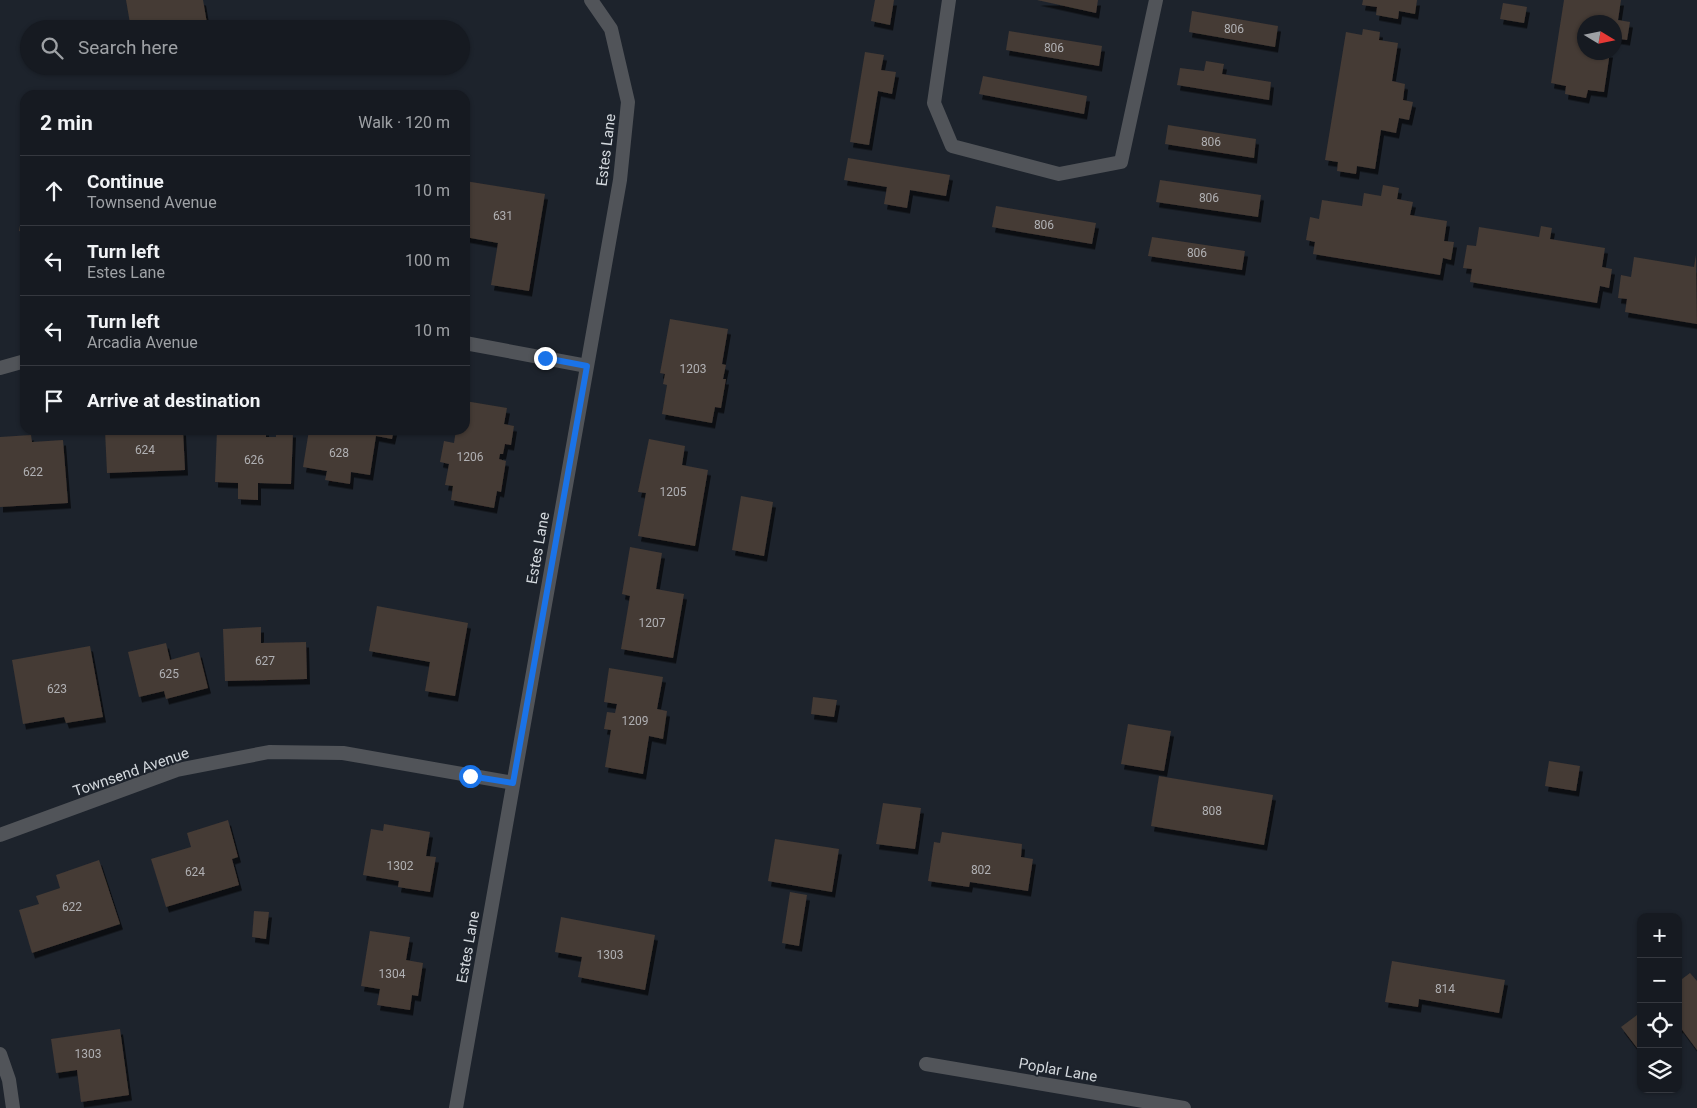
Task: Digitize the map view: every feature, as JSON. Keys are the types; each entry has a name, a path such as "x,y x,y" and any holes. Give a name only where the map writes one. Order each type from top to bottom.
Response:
{"street":[{"name":"Estes Lane","path":"456,1108 620,180 628,102 611,29 591,0"},
{"path":"949,0 934,103 952,146 1059,174 1121,162 1156,0"},
{"path":"470,345 587,366"},
{"path":"0,368 20,362"},
{"name":"Townsend Avenue","path":"0,835 177,770 269,752 343,753 513,783"},
{"path":"0,1054 9,1080 13,1108"},
{"name":"Poplar Lane","path":"926,1064 1184,1108"}],"building":[{"path":"126,0 203,0 206,20 129,20"},
{"path":"875,0 894,0 890,25 871,21"},
{"path":"1037,0 1098,0 1096,13"},
{"path":"1363,0 1417,0 1415,14 1399,11 1398,19 1376,15 1377,7 1362,5"},
{"path":"1564,0 1621,0 1619,15 1577,15 1577,60 1609,60 1604,92 1588,90 1586,98 1565,94 1566,86 1551,83"},
{"path":"1503,3 1527,7 1524,23 1500,19"},
{"path":"1192,11 1278,26 1275,47 1189,32"},
{"path":"1622,21 1630,22 1627,40 1622,39"},
{"path":"1363,29 1380,32 1379,40 1398,43 1392,81 1405,84 1403,100 1413,102 1409,120 1399,118 1396,133 1381,130 1375,169 1357,166 1356,174 1337,171 1338,162 1325,160 1346,32 1362,35"},
{"path":"1009,31 1102,46 1099,66 1006,50"},
{"path":"865,52 884,55 881,70 896,72 892,94 878,91 869,145 850,142"},
{"path":"1206,61 1224,64 1222,74 1271,82 1269,100 1177,85 1180,68 1204,71"},
{"path":"983,76 1087,96 1084,114 979,94"},
{"path":"1168,125 1256,139 1254,158 1165,144"},
{"path":"848,158 950,175 946,196 910,190 907,208 884,204 887,187 844,180"},
{"path":"1160,180 1261,195 1258,217 1156,202"},
{"path":"470,182 545,194 529,291 491,285 498,243 470,238"},
{"path":"1383,185 1399,188 1397,199 1413,202 1410,215 1447,221 1444,241 1454,242 1451,260 1443,258 1440,275 1313,254 1315,242 1306,240 1310,217 1319,219 1322,200 1362,206 1364,193 1381,196"},
{"path":"996,206 1096,223 1092,244 992,227"},
{"path":"1541,226 1552,228 1550,239 1605,248 1602,267 1612,269 1609,288 1600,286 1597,303 1470,282 1472,269 1463,268 1467,245 1476,246 1479,227 1539,237"},
{"path":"1152,237 1245,251 1242,270 1148,256"},
{"path":"1696,255 1697,324 1625,312 1627,299 1618,298 1621,275 1631,277 1634,257 1694,267"},
{"path":"670,319 728,329 722,364 726,365 723,379 726,379 721,408 715,407 712,423 662,414 667,385 663,384 665,374 660,373"},
{"path":"470,402 507,408 504,424 514,426 511,445 505,444 503,454 500,454 499,459 506,461 501,492 497,491 494,508 451,500 453,486 445,485 449,464 440,462 444,441 454,443 455,435 470,435"},
{"path":"31,435 32,442 63,440 68,503 0,507 0,437"},
{"path":"105,435 183,435 185,470 107,473"},
{"path":"217,435 266,435 266,437 276,437 276,435 293,435 291,484 258,483 258,500 238,499 238,483 215,482"},
{"path":"308,435 393,435 392,439 376,436 370,475 351,472 350,484 325,480 327,471 303,467"},
{"path":"649,439 685,446 682,465 708,470 695,546 638,536 646,493 638,492"},
{"path":"741,496 773,502 764,556 732,550"},
{"path":"630,547 662,553 656,589 684,594 673,658 621,649 630,596 622,594"},
{"path":"377,606 468,623 455,696 425,691 430,662 369,651"},
{"path":"261,627 261,643 306,642 307,679 225,681 223,629"},
{"path":"166,643 170,660 199,652 208,688 166,699 164,691 139,697 128,652"},
{"path":"90,646 103,717 66,723 64,717 23,724 12,660"},
{"path":"609,668 663,677 657,709 667,711 663,739 649,736 643,774 605,767 611,730 604,729 607,712 615,713 617,704 604,702"},
{"path":"813,697 837,700 834,717 811,714"},
{"path":"1128,724 1171,731 1164,771 1121,764"},
{"path":"1549,761 1580,766 1576,791 1545,786"},
{"path":"1159,776 1273,795 1264,845 1151,826"},
{"path":"883,803 921,808 915,849 876,844"},
{"path":"228,820 238,857 232,859 239,885 166,907 151,859 191,847 187,833"},
{"path":"384,824 430,832 426,856 436,857 430,892 398,887 399,881 363,875 371,829 383,831"},
{"path":"942,832 1022,844 1021,857 1033,859 1028,891 970,882 969,887 928,881 934,842 940,843"},
{"path":"775,839 839,849 832,892 768,881"},
{"path":"99,860 120,924 32,953 19,910 39,904 36,896 60,888 56,875"},
{"path":"790,892 807,895 799,946 782,943"},
{"path":"254,911 269,912 266,939 252,937"},
{"path":"561,917 655,935 645,990 578,977 582,957 555,952"},
{"path":"370,931 410,937 406,960 423,963 418,996 412,995 410,1010 377,1005 380,989 361,986"},
{"path":"1392,961 1505,980 1499,1013 1419,999 1418,1007 1385,1002"},
{"path":"1690,973 1697,981 1697,1050 1682,1030 1682,979"},
{"path":"1637,1015 1637,1048 1621,1027"},
{"path":"120,1029 129,1095 81,1102 77,1070 56,1073 51,1039"}],"route":[{"path":"470,776 513,783 587,366 545,358"}]}
